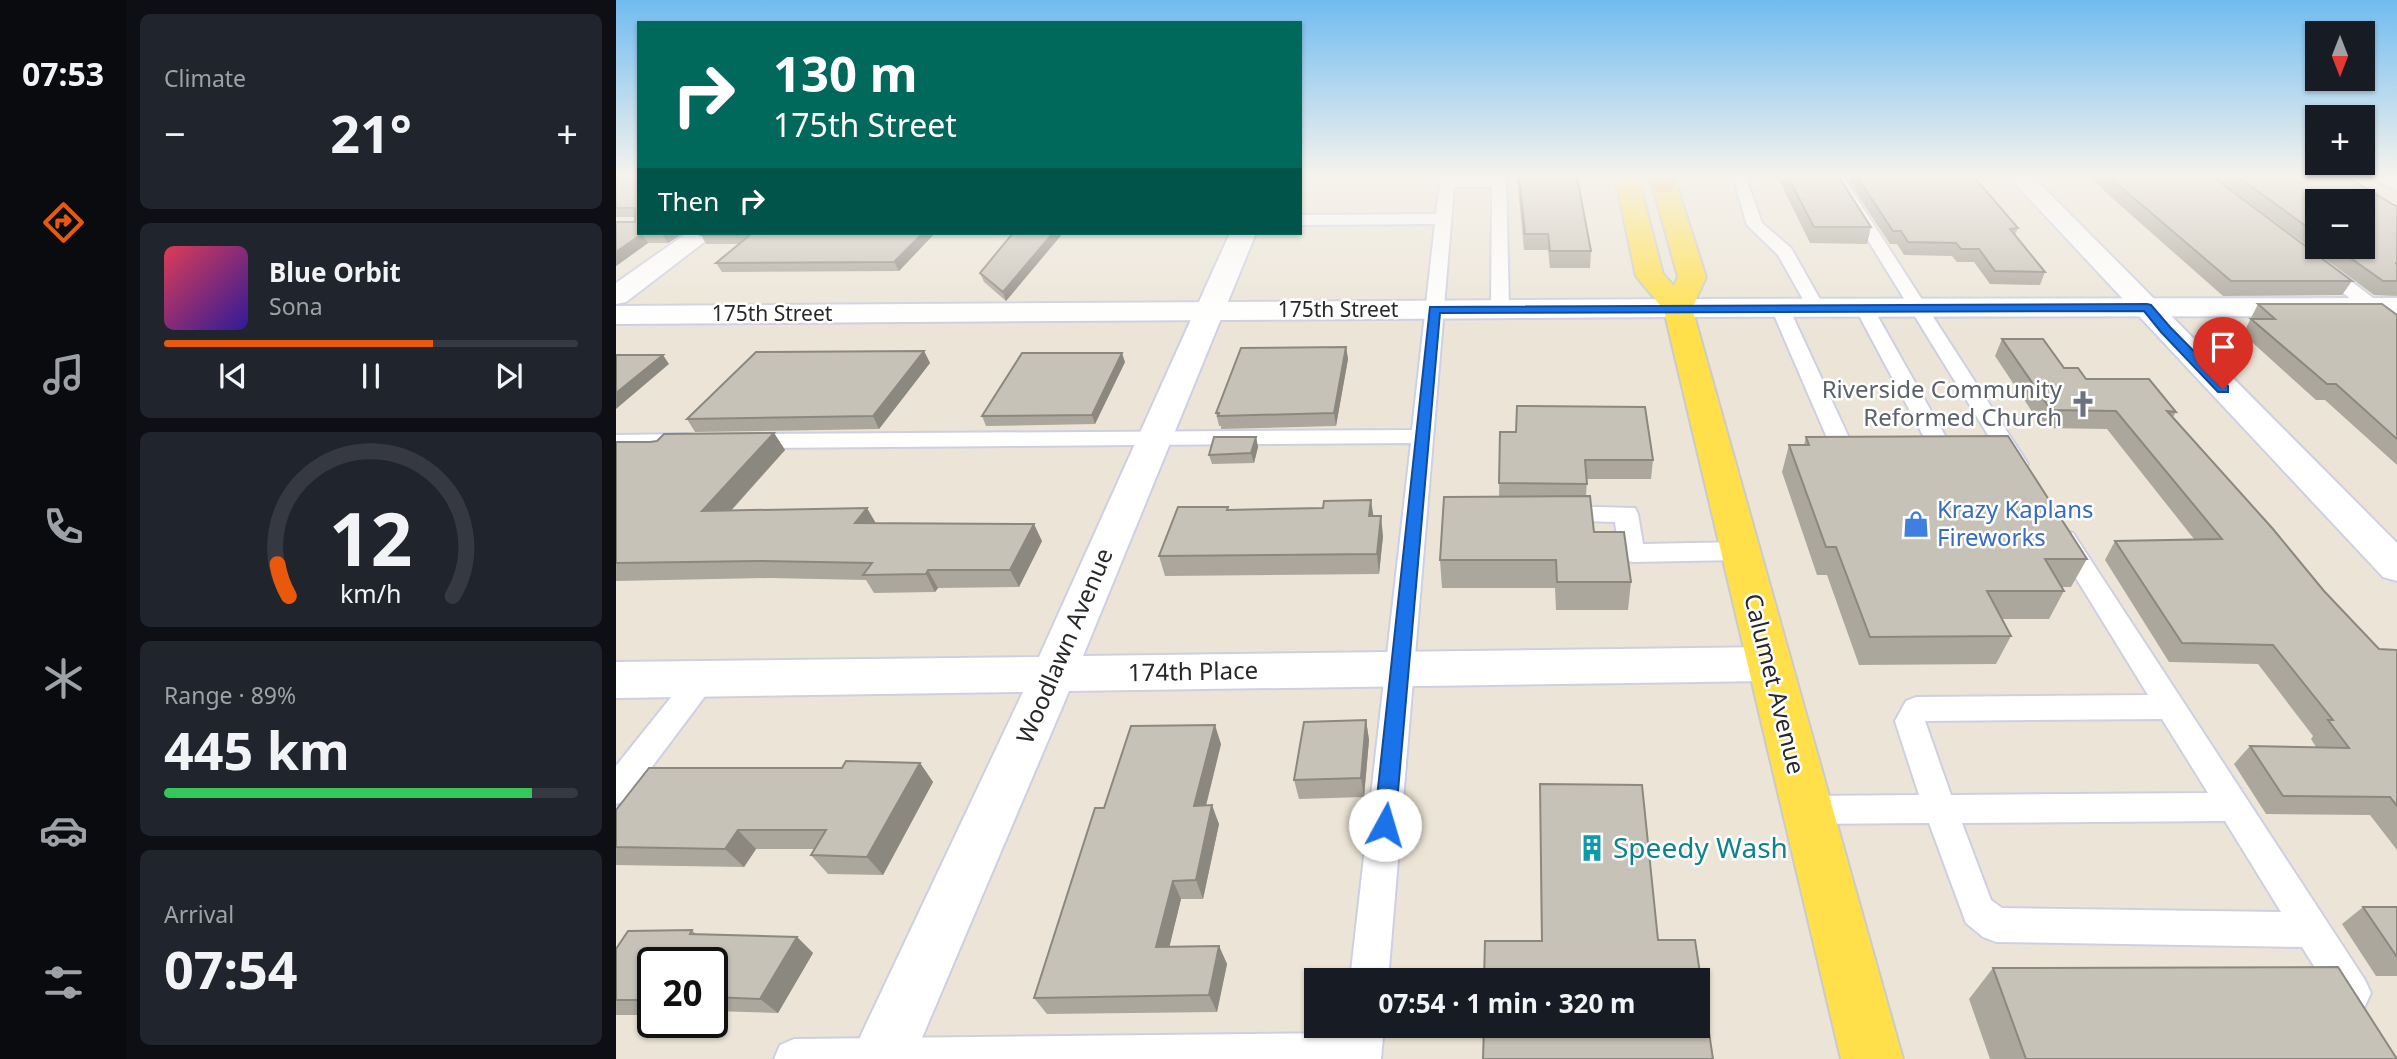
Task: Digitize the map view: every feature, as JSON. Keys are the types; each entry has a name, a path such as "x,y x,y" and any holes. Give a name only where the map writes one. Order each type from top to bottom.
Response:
{"main road":[{"name":"Calumet Avenue","path":"1638,226 1650,276 1678,308 1872,1059"},
{"path":"1677,226 1692,277 1678,308"}],"street":[{"path":"2068,226 2147,307 2165,330 2397,567"},
{"path":"616,296 701,235"},
{"name":"Woodlawn Avenue","path":"883,1058 1053,675 1243,235"},
{"name":"175th Street","path":"616,315 1678,308 2385,307"},
{"name":"174th Place","path":"616,680 1769,664"}],"lane":[{"path":"1370,968 1443,226"},
{"path":"1499,226 1500,309"},
{"path":"1757,226 1785,252 1816,308"},
{"path":"1867,226 2030,484"},
{"path":"2311,259 2385,307 2397,325"},
{"path":"1780,308 1842,447 1879,447"},
{"path":"1864,308 1941,448 1904,448"},
{"path":"616,442 1422,436"},
{"path":"1532,514 1626,514 1632,554 1741,551"},
{"path":"2052,519 2171,707 2226,807 2312,930 2364,1012"},
{"path":"616,790 702,679"},
{"path":"2171,707 1916,709 1910,721 1978,911 1997,925 2312,930"},
{"path":"1807,810 2226,807"},
{"path":"794,1059 1363,1045"}],"building":[{"path":"616,226 637,226 637,235 641,235 616,252"},
{"path":"1524,226 1586,226 1591,251 1550,251 1548,234 1525,234"},
{"path":"1814,226 1871,227 1814,227"},
{"path":"1890,226 2017,226 2010,229 2045,272 1995,271 1979,249 1961,249 1956,243 1908,242 1901,231 1893,231"},
{"path":"2167,226 2279,226 2305,246 2305,259 2323,259 2352,281 2231,281"},
{"path":"2375,226 2397,226 2397,281 2383,281 2352,259 2375,259"},
{"path":"750,235 921,235 894,262 716,263"},
{"path":"1011,235 1051,235 1003,292 980,273"},
{"path":"2258,304 2382,304 2397,315 2397,439 2336,384 2327,384 2251,319 2275,319"},
{"path":"2002,339 2043,339 2064,368 2078,368 2086,379 2149,379 2176,412 2167,411 2273,529 2324,591 2379,649 2397,650 2397,806 2390,797 2283,796 2250,746 2349,748 2328,720 2333,720 2273,645 2182,643 2115,541 2222,539 2116,411 2051,410"},
{"path":"1346,347 1334,413 1218,416 1219,413 1216,413 1241,348"},
{"path":"924,351 873,416 687,419 756,352"},
{"path":"1022,353 1122,353 1092,415 982,416"},
{"path":"616,355 663,355 616,393"},
{"path":"1517,406 1645,407 1653,460 1585,460 1587,484 1499,483 1500,432 1516,432"},
{"path":"774,433 702,511 867,508 855,523 1034,524 1010,570 928,570 926,574 863,575 872,563 616,563 616,442 657,441 664,434"},
{"name":"Krazy Kaplans Fireworks","path":"2008,436 2087,559 2045,559 2064,591 1987,591 2011,636 1870,637 1836,547 1826,547 1789,445 1809,445 1806,437"},
{"path":"1214,437 1256,437 1251,453 1209,455"},
{"path":"1590,496 1594,532 1624,532 1631,582 1557,582 1556,560 1440,560 1444,497"},
{"path":"1371,500 1369,516 1381,516 1377,554 1159,556 1178,507 1228,507 1227,510 1323,508 1324,501"},
{"path":"1366,720 1361,778 1294,780 1304,722"},
{"path":"1215,725 1194,806 1212,805 1196,880 1173,881 1156,947 1219,946 1209,995 1034,998 1095,808 1104,808 1131,726"},
{"path":"846,761 920,763 867,857 811,855 826,830 738,830 725,849 616,847 616,810 649,768 842,768"},
{"path":"1540,784 1642,785 1658,940 1695,940 1699,968 1484,968 1485,941 1542,941"},
{"path":"2363,907 2397,907 2397,957"},
{"path":"692,930 690,934 797,937 760,999 728,998 728,947 637,947 637,1000 616,1000 616,949 628,931"},
{"path":"2338,967 2397,1059 2026,1059 1993,968"},
{"path":"1484,1038 1710,1038 1713,1059 1483,1059"}],"place":[{"name":"Riverside Community Reformed Church","path":"2083,404"},
{"name":"Krazy Kaplans Fireworks","path":"1916,524"},
{"name":"Speedy Wash","path":"1592,848"}],"route":[{"path":"1385,825 1434,310 2147,307 2165,330 2223,389"}]}
